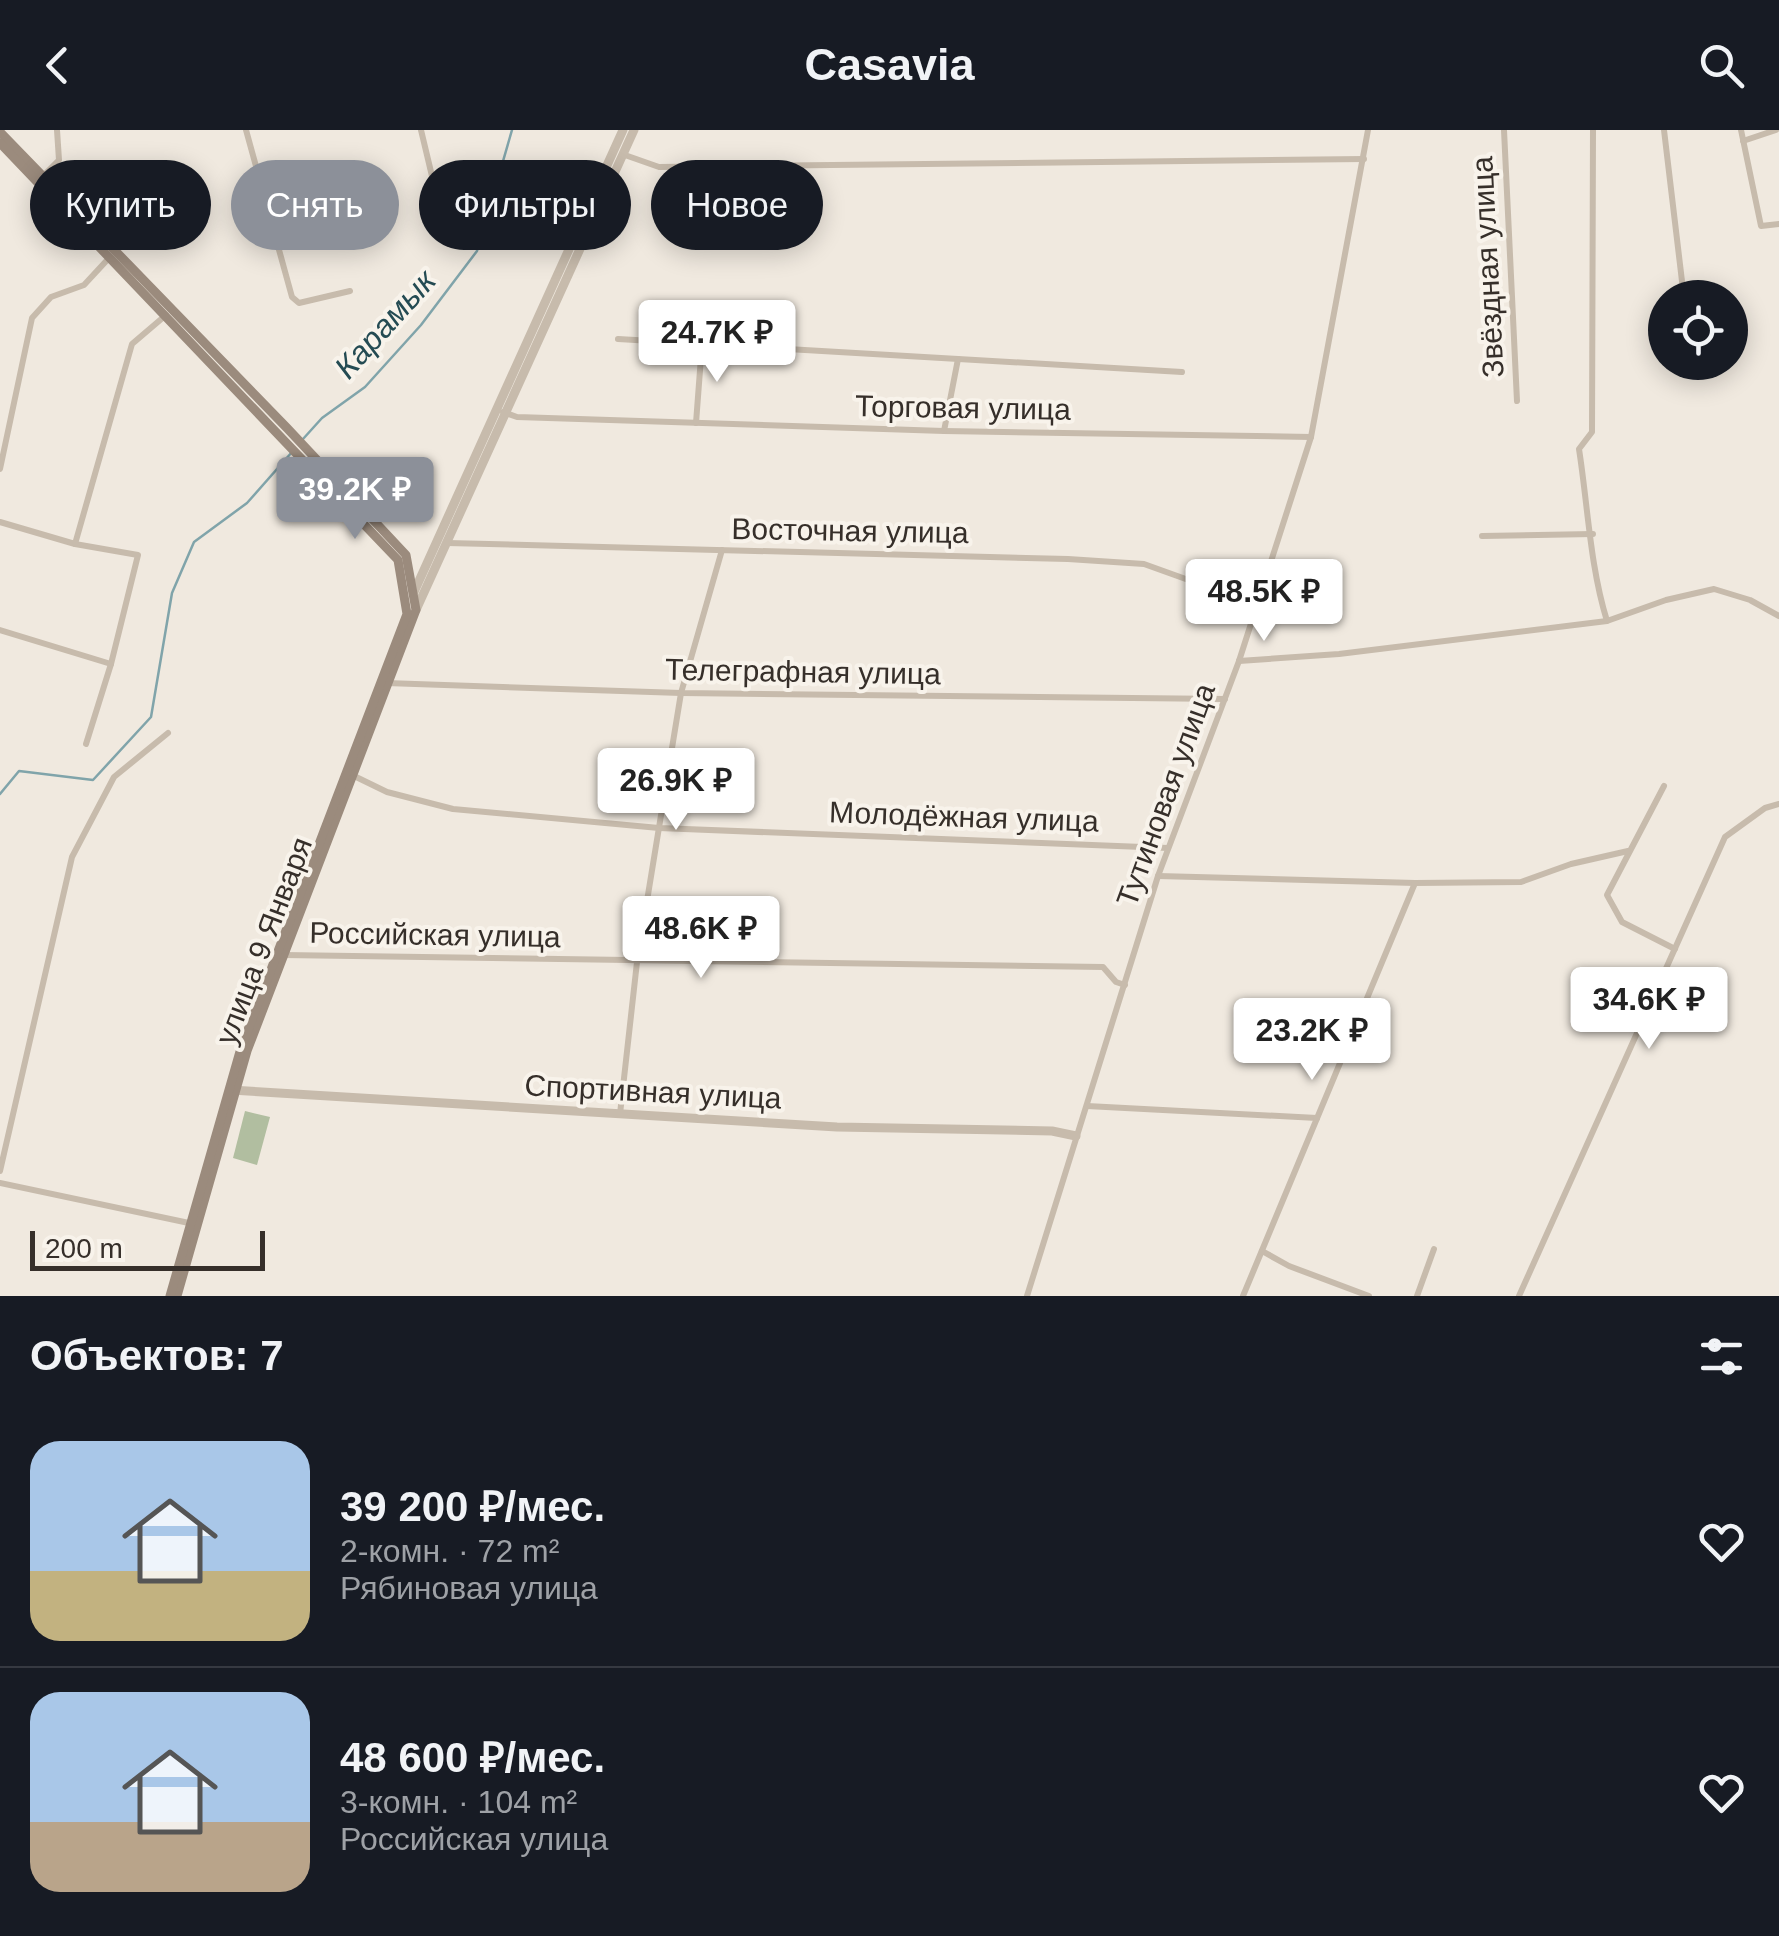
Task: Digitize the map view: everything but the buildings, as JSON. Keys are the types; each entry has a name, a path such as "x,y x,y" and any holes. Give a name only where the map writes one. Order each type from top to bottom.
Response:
{"main road":[{"path":"0,132 30,167"},
{"path":"0,143 30,170"},
{"path":"104,250 284,431"},
{"path":"109,250 406,555 414,593"},
{"path":"315,463 398,560 411,612"},
{"name":"улица 9 Января","path":"174,1296 190,1224 232,1090 411,612"},
{"name":"улица 9 Января","path":"174,1296 232,1090"}],"street":[{"path":"57,130 59,160"},
{"path":"246,130 292,297 299,304 350,290"},
{"path":"421,130 428,160"},
{"path":"618,153 623,130"},
{"path":"411,612 618,153 634,130"},
{"name":"Тутиновая улица","path":"1027,1296 1158,876 1239,661 1310,437 1368,130"},
{"name":"Звёздная улица","path":"1504,130 1517,402"},
{"path":"1592,130 1592,432 1580,450 1595,582 1607,621"},
{"path":"1664,130 1682,280"},
{"path":"1741,130 1761,226 1779,224"},
{"path":"1743,141 1776,130"},
{"path":"618,153 659,167 1364,159"},
{"path":"0,469 32,318 51,297 84,285 110,257"},
{"path":"75,544 132,344 166,315"},
{"name":"Торговая улица","path":"618,339 1182,372"},
{"path":"696,423 702,344"},
{"path":"944,431 958,359"},
{"name":"Торговая улица","path":"500,410 516,416 696,423 1310,437"},
{"path":"0,522 75,544 138,556 86,744"},
{"path":"1482,536 1592,534"},
{"path":"411,612 414,593 440,543"},
{"name":"Восточная улица","path":"440,543 1144,564 1258,605"},
{"path":"620,1115 637,962 681,693 722,550"},
{"path":"1239,661 1339,654 1607,621 1666,600 1714,589 1750,600 1779,616"},
{"path":"0,630 111,664"},
{"name":"Телеграфная улица","path":"384,683 681,693 1225,699"},
{"path":"0,1171 72,857 114,778 168,733"},
{"name":"Молодёжная улица","path":"350,774 387,792 453,809 659,828 1168,848"},
{"path":"1664,786 1607,896 1622,922 1675,949"},
{"path":"1519,1296 1725,837 1764,808 1779,804"},
{"path":"1158,876 1521,882 1571,864 1628,851"},
{"path":"1243,1296 1415,883"},
{"name":"Российская улица","path":"281,955 1103,968 1116,982 1125,985"},
{"name":"Спортивная улица","path":"232,1090 838,1127 1052,1131 1076,1136"},
{"path":"1087,1106 1317,1118"},
{"path":"0,1182 190,1224"},
{"path":"1417,1296 1434,1248"},
{"path":"1262,1251 1289,1266 1369,1296"}],"green space":[{"path":"245,1111 270,1117 257,1165 233,1158"}],"waterway":[{"name":"Карамык","path":"303,439 322,418 365,387 421,325 477,251 512,130"},
{"name":"Карамык","path":"0,794 19,771 93,780 151,717 172,593 194,542 247,503 292,452"}]}
